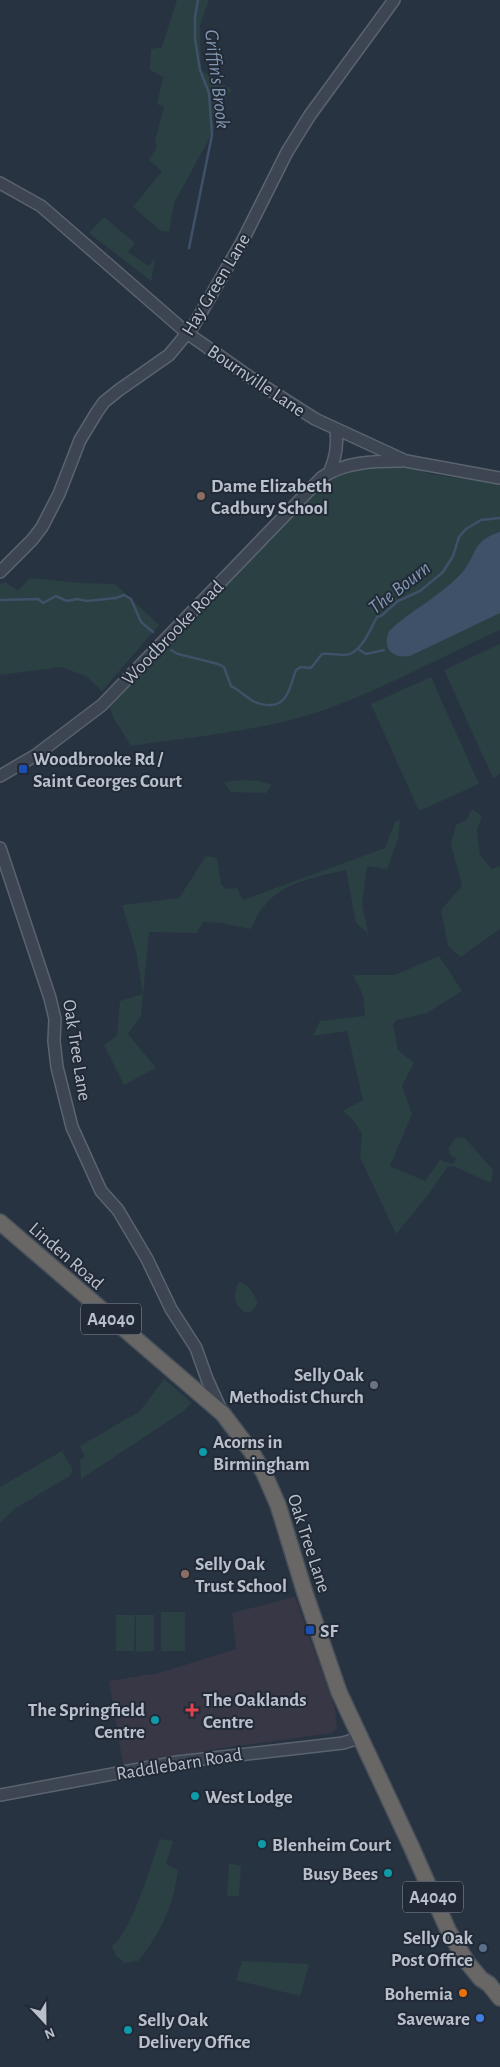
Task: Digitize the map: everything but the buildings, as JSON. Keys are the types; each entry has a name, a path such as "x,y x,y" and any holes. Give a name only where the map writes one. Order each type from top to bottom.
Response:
{"highway":[{"name":"Linden Road","path":"0,1222 223,1414"},
{"name":"Oak Tree Lane","path":"223,1414 251,1451 264,1473 278,1505 329,1663 359,1738 411,1846 448,1930 467,1962 490,1984 500,1998"},
{"path":"490,1984 500,2012"}],"street":[{"name":"Hay Green Lane","path":"0,572 32,540 42,527 59,494 80,440 96,412 104,402 119,390 169,355 194,325 242,240 287,152 310,115 394,0"},
{"name":"Bournville Lane","path":"0,183 41,206 187,333 251,378 336,430 406,462 500,478"},
{"name":"Woodbrooke Road","path":"0,776 36,756 102,704 330,471 336,457 338,444 336,430"},
{"path":"330,471 376,462 406,462"},
{"name":"Oak Tree Lane","path":"0,848 50,998 55,1019 54,1041 57,1067 72,1127 100,1191 118,1210 147,1259 171,1309 196,1348 207,1379 223,1414"},
{"name":"Raddlebarn Road","path":"0,1795 178,1762 343,1743 359,1738"}],"shaded area":[{"path":"295,1597 335,1708 337,1728 332,1733 223,1748 123,1765 109,1681 159,1673 236,1649 232,1613"}],"green space":[{"path":"177,0 209,0 200,25 201,70 232,90 212,117 215,128 174,203 169,232 161,231 133,207 162,171 149,160 157,146 155,141 164,107 157,104 163,77 150,70 151,49 162,47"},
{"path":"104,217 135,243 128,252 148,266 155,259 151,281 89,233"},
{"path":"384,459 430,474 500,484 500,630 384,686 312,714 244,730 131,746 113,717 109,706 299,508 333,476"},
{"path":"30,578 115,584 159,625 102,691 86,676 61,667 0,675 0,585 5,582 18,591"},
{"path":"500,644 500,774 493,778 444,670"},
{"path":"431,677 479,784 419,811 371,704"},
{"path":"259,781 272,785 266,793 231,792 224,782"},
{"path":"472,809 482,816 477,830 480,855 492,869 500,866 500,929 461,957 448,946 441,910 462,886 451,844 456,825 467,819"},
{"path":"400,820 398,839 387,869 367,866 362,904 368,933 356,923 346,870 301,881 277,894 258,914 251,929 221,923 203,922 197,933 149,932 141,1016 128,1034 156,1068 124,1085 104,1045 117,1035 120,1001 143,994 136,951 122,905 179,898 206,856 217,858 221,884 226,889 237,888 243,900 385,848 395,822"},
{"path":"439,956 462,991 427,1013 397,1020 393,1024 398,1050 414,1063 402,1086 412,1114 390,1166 425,1181 440,1160 453,1164 456,1159 450,1155 448,1149 456,1138 464,1137 493,1170 491,1183 453,1166 448,1166 428,1195 396,1234 360,1157 362,1134 353,1120 343,1111 363,1100 347,1031 313,1036 320,1021 365,1016 363,995 353,975 395,975"},
{"path":"239,1282 249,1287 258,1303 252,1311 246,1313 239,1307 235,1299 235,1291"},
{"path":"164,1379 192,1403 182,1412 81,1479 80,1460 85,1457 80,1446 140,1411"},
{"path":"62,1451 73,1470 70,1476 14,1509 0,1523 0,1487"},
{"path":"161,1612 185,1612 185,1651 161,1651"},
{"path":"116,1615 135,1615 134,1651 116,1651"},
{"path":"136,1615 154,1615 154,1651 136,1652"},
{"path":"160,1839 173,1841 166,1864 178,1870 173,1895 165,1918 146,1951 138,1961 125,1963 116,1956 112,1946 127,1927 134,1913"},
{"path":"229,1863 241,1866 239,1896 227,1896"},
{"path":"242,1961 309,1964 300,1996 236,1980"}],"water":[{"path":"500,532 500,613 410,656 398,656 390,651 387,642 389,631 406,616 452,583 466,568 479,545 490,536"}],"waterway":[{"name":"Griffin's Brook","path":"189,248 212,135 209,93 200,70 195,39 195,17 198,0"},
{"name":"The Bourn","path":"171,650 178,654 224,667 231,686 257,703 268,705 278,703 288,693 296,670 301,667 311,668 322,654 351,654 365,640 377,617 381,616 398,601 420,591 443,572 453,556 459,537 466,529 481,520 500,518"},
{"name":"The Bourn","path":"0,600 38,599 43,603 56,596 67,601 77,599 87,601 116,598 124,595 131,599 141,622 153,632"},
{"path":"358,649 366,654 384,650"}],"place":[{"name":"Dame Elizabeth Cadbury School","path":"201,496"},
{"name":"Woodbrooke Rd / Saint Georges Court","path":"23,769"},
{"name":"Selly Oak Methodist Church","path":"374,1385"},
{"name":"Acorns in Birmingham","path":"203,1452"},
{"name":"Selly Oak Trust School","path":"185,1574"},
{"name":"SF","path":"310,1630"},
{"name":"The Oaklands Centre","path":"192,1710"},
{"name":"The Springfield Centre","path":"155,1720"},
{"name":"West Lodge","path":"195,1796"},
{"name":"Blenheim Court","path":"262,1844"},
{"name":"Busy Bees","path":"388,1873"},
{"name":"Selly Oak Post Office","path":"483,1948"},
{"name":"Bohemia","path":"463,1993"},
{"name":"Saveware","path":"480,2018"},
{"name":"Selly Oak Delivery Office","path":"128,2030"}]}
